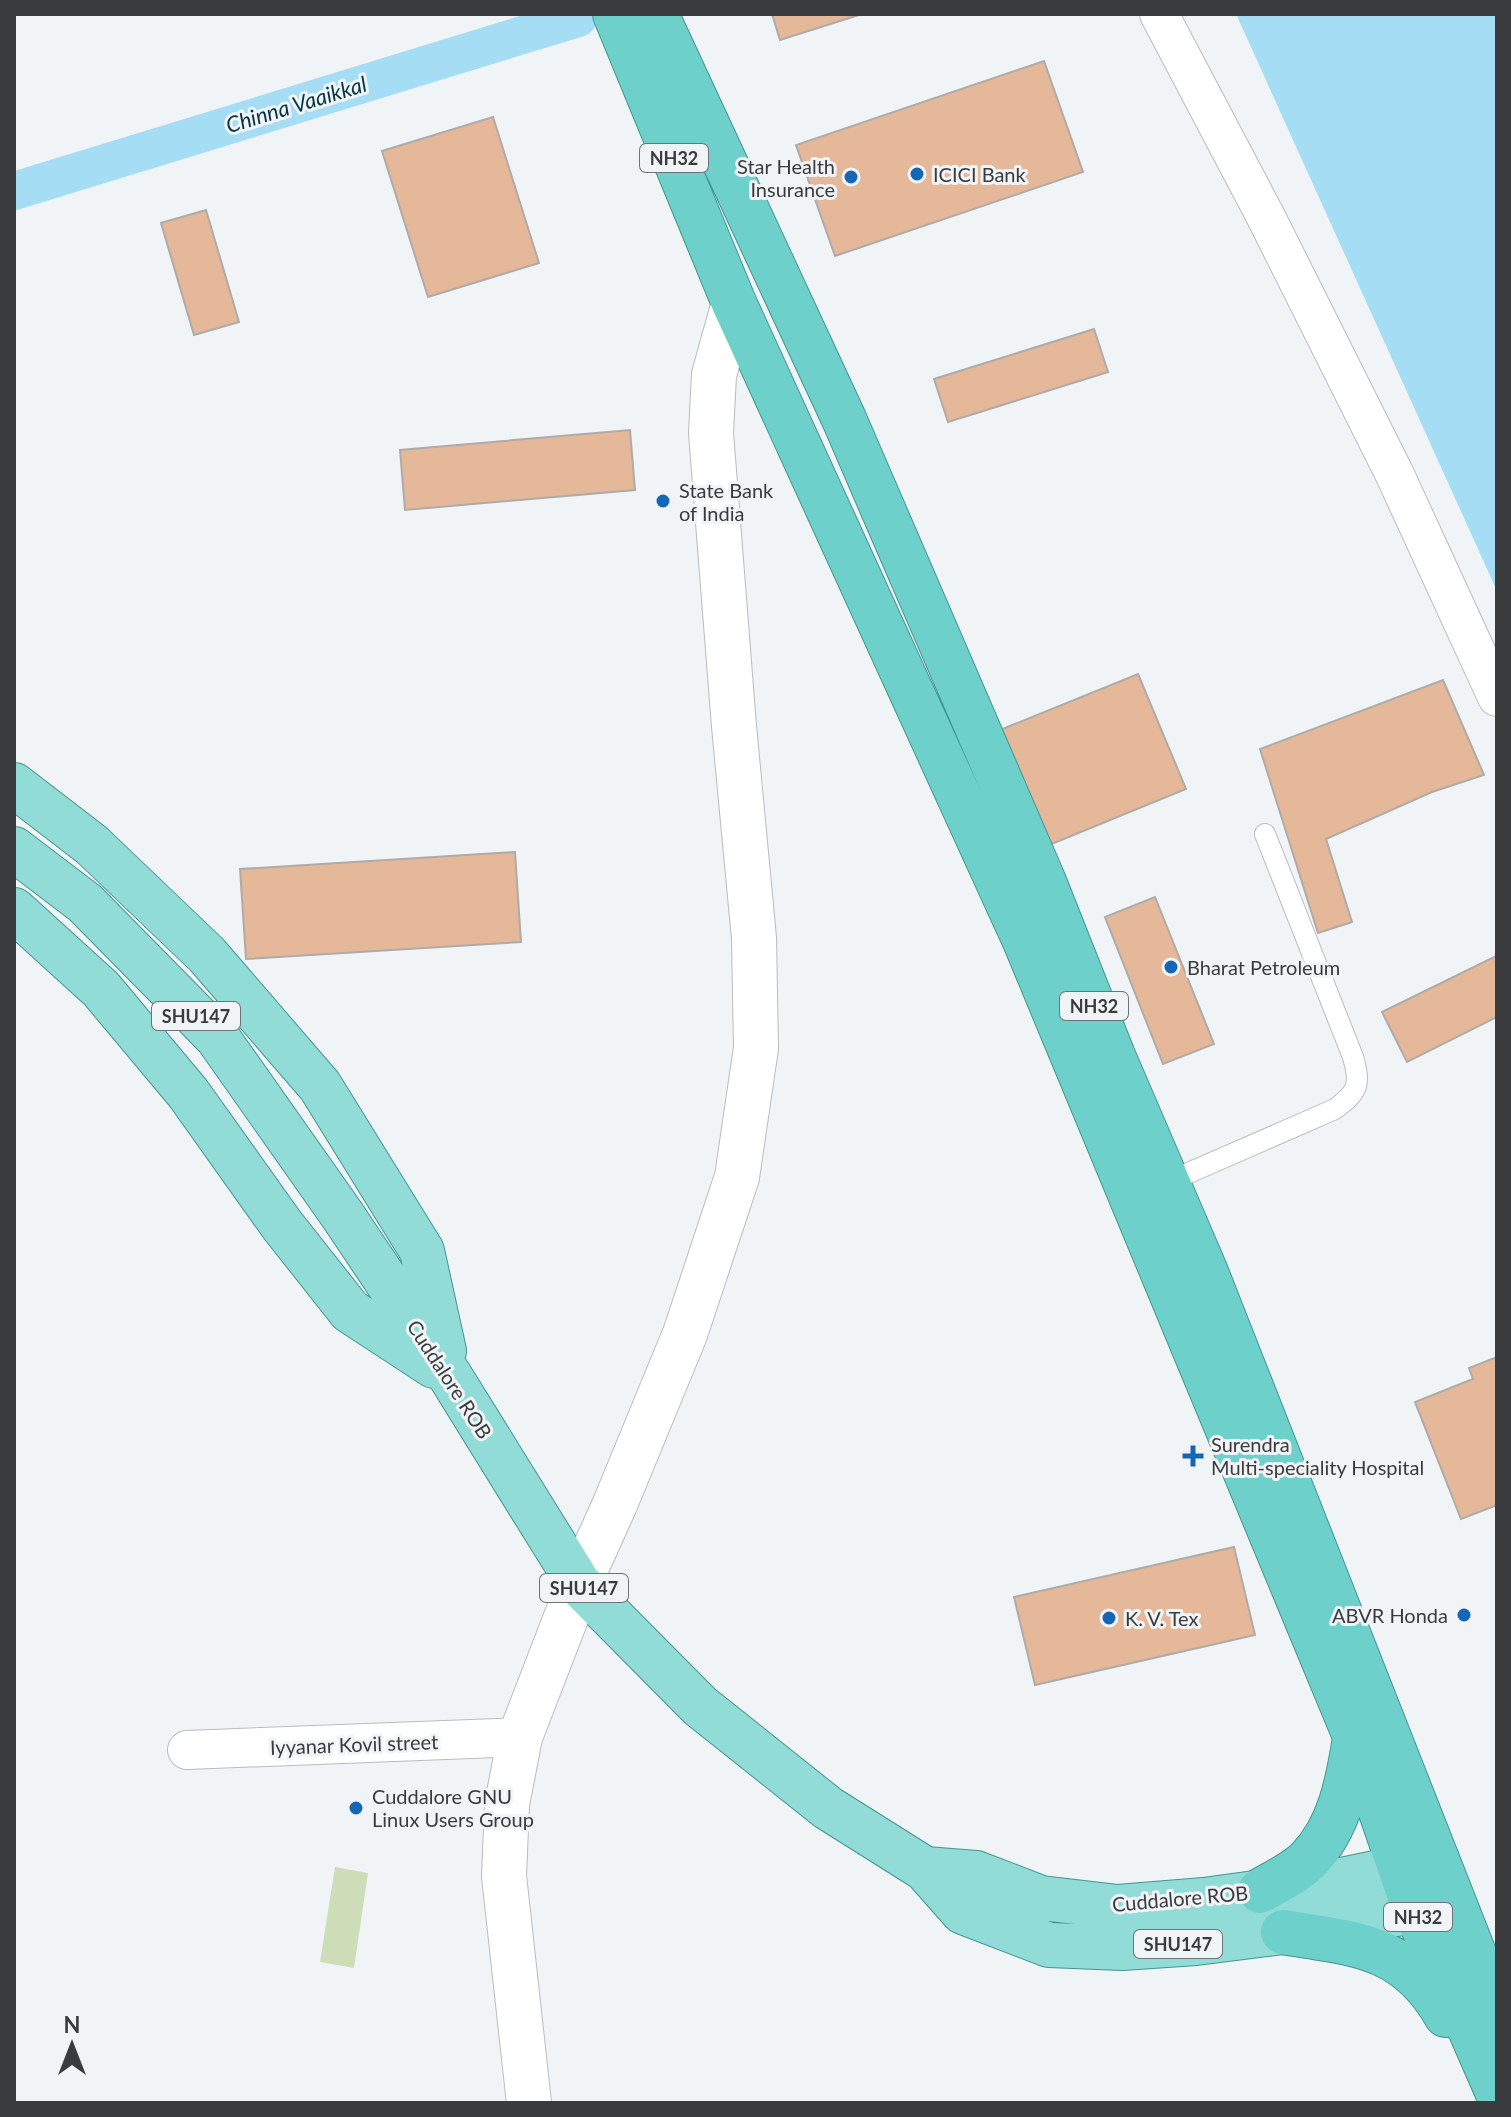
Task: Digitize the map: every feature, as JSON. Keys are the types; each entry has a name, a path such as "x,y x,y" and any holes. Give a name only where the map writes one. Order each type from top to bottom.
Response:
{"highway":[{"name":"NH32","path":"615,14 734,303 1025,941 1355,1736 1419,1863"},
{"name":"NH32","path":"656,14 869,476 1026,838 1113,1056 1168,1182 1287,1476 1490,2072"},
{"path":"1260,1891 1307,1861 1331,1830 1347,1788 1355,1736"},
{"name":"NH32","path":"1434,1906 1497,2012"},
{"path":"1283,1932 1362,1945 1393,1958 1418,1976 1435,1996 1455,2032 1490,2072"}],"main road":[{"path":"14,785 92,845 207,955 320,1086 422,1251 450,1376"},
{"name":"Cuddalore ROB","path":"14,849 85,903 217,1037 343,1216 450,1376 579,1584 700,1706 828,1808 925,1869 963,1912 1049,1945 1122,1948 1283,1932 1434,1906"},
{"path":"14,910 111,1000 188,1093 282,1225 350,1311 450,1376"},
{"name":"Cuddalore ROB","path":"925,1869 976,1873 1041,1898 1118,1907 1204,1900 1327,1883 1419,1863"}],"street":[{"path":"1159,14 1267,219 1395,475 1497,697"},
{"path":"529,2103 504,1876 507,1804 520,1737 579,1584 615,1504 694,1306 737,1177 756,1048 754,938 711,433 714,375 734,303"},
{"name":"Iyyanar Kovil street","path":"187,1750 520,1737"}],"lane":[{"path":"1168,1182 1335,1109 1351,1097 1359,1079 1265,834"}],"green space":[{"path":"335,1867 368,1873 354,1968 320,1962"}],"water":[{"path":"1236,14 1497,14 1497,591"}],"building":[{"path":"772,14 862,14 780,40"},
{"path":"1044,61 1083,172 835,256 796,145"},
{"path":"493,117 539,263 428,297 382,151"},
{"path":"206,210 239,322 194,335 161,223"},
{"path":"1094,329 1108,372 948,422 934,379"},
{"path":"630,430 635,490 405,510 400,450"},
{"path":"1138,674 1186,789 1042,848 995,732"},
{"path":"1443,680 1484,775 1432,792 1326,839 1352,922 1318,933 1260,749"},
{"path":"515,852 521,942 246,959 240,869"},
{"path":"1155,897 1214,1044 1163,1064 1105,917"},
{"path":"1496,956 1497,1017 1407,1062 1382,1012"},
{"path":"1497,1357 1497,1505 1461,1519 1415,1402 1473,1379 1469,1368"},
{"path":"1234,1547 1255,1635 1035,1685 1014,1597"}],"waterway":[{"name":"Chinna Vaaikkal","path":"14,191 578,18"}],"place":[{"name":"ICICI Bank","path":"917,174"},
{"name":"Star Health Insurance","path":"851,177"},
{"name":"State Bank of India","path":"663,501"},
{"name":"Bharat Petroleum","path":"1171,967"},
{"name":"Surendra Multi-speciality Hospital","path":"1193,1456"},
{"name":"ABVR Honda","path":"1464,1615"},
{"name":"K. V. Tex","path":"1109,1618"},
{"name":"Cuddalore GNU Linux Users Group","path":"356,1808"}]}
